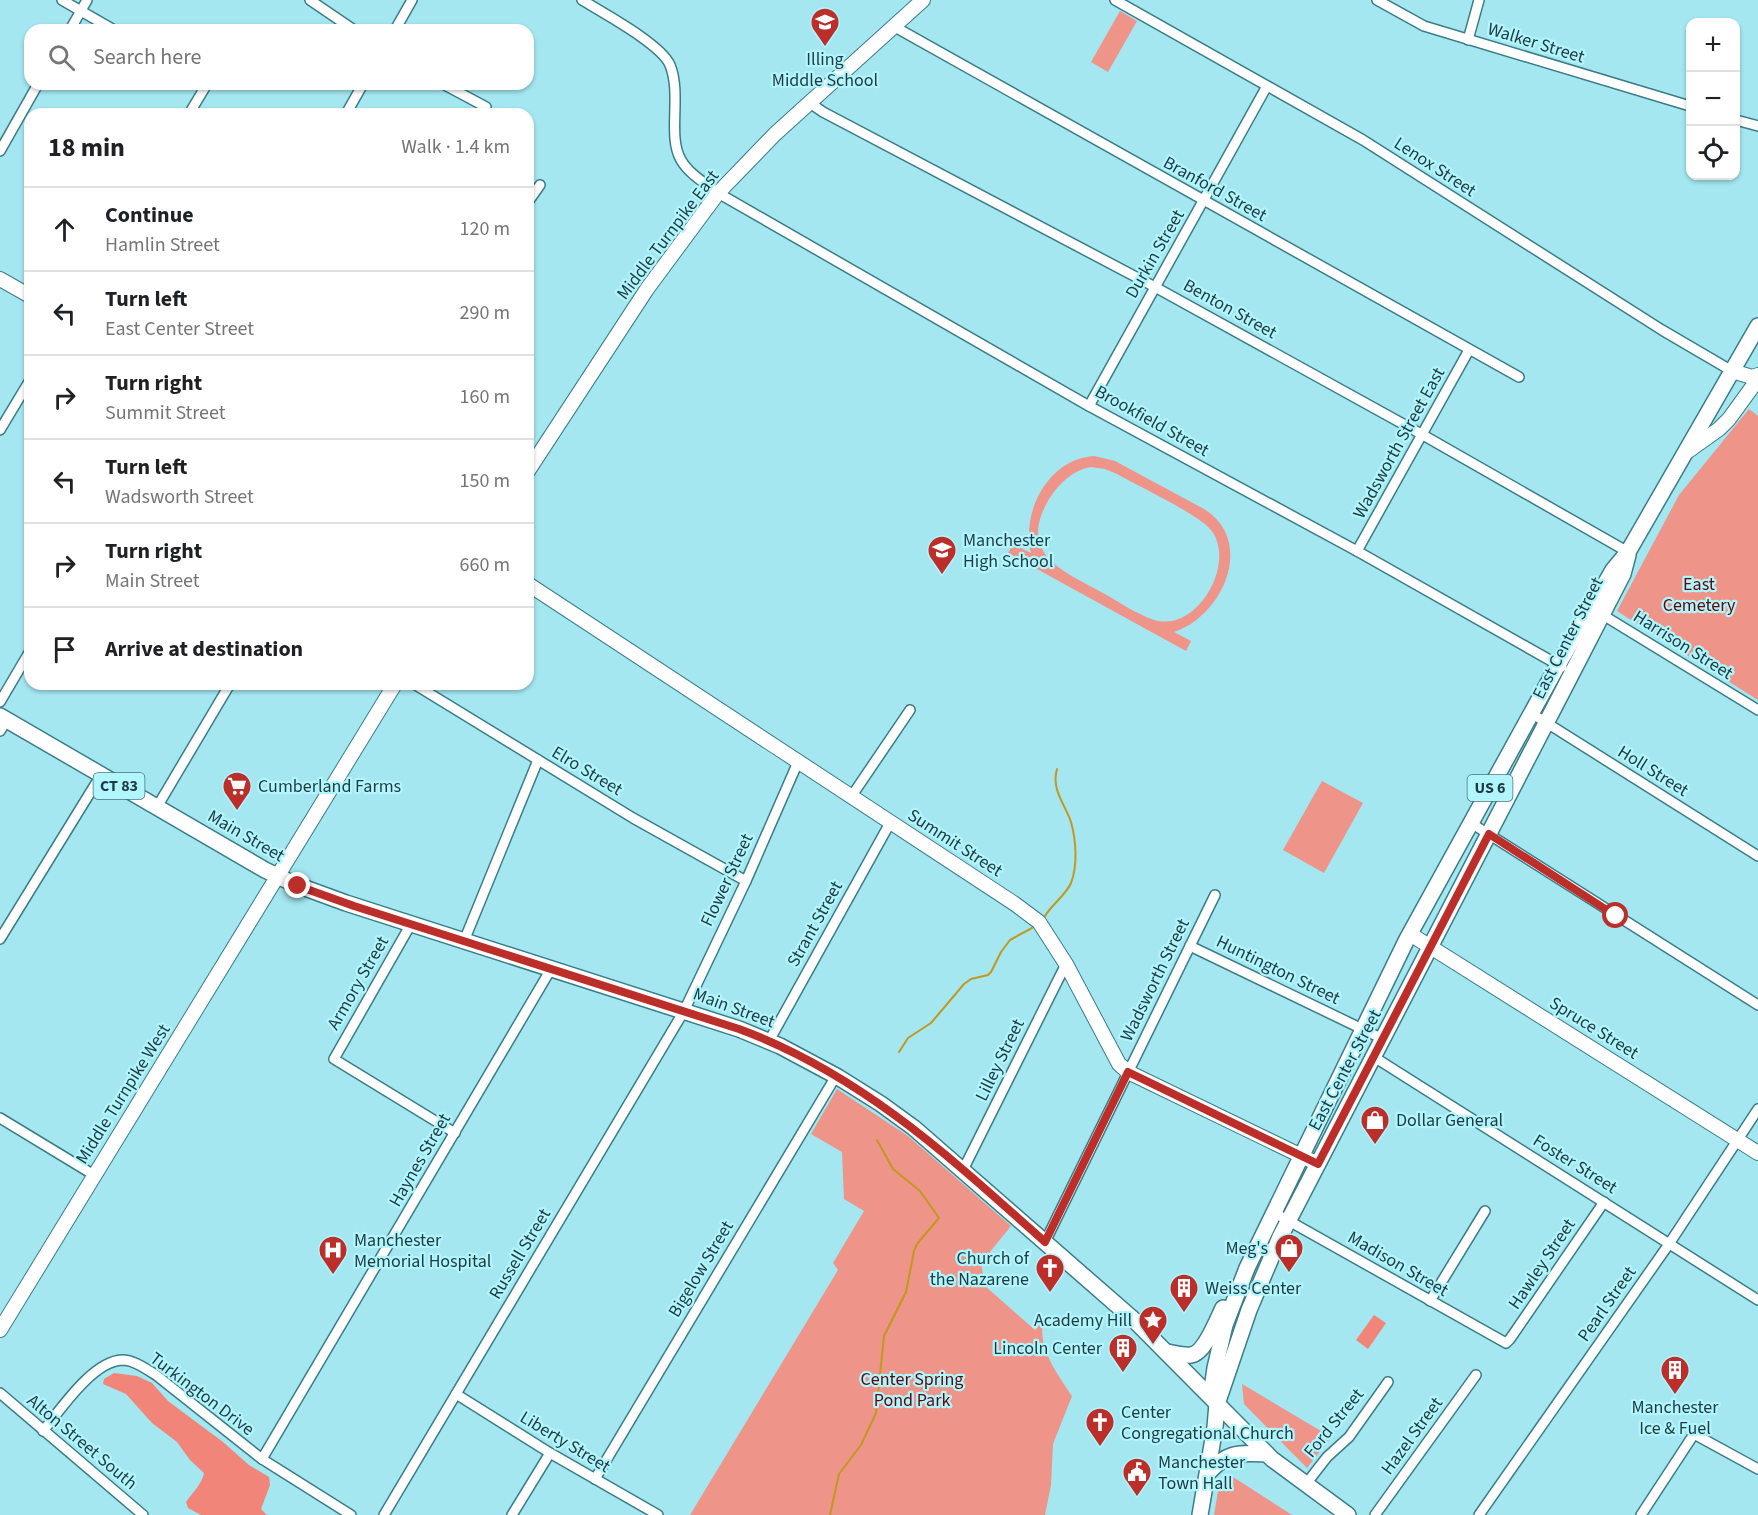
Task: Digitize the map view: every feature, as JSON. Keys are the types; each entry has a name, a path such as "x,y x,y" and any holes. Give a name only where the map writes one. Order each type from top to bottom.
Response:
{"main road":[{"name":"East Center Street","path":"1217,1404 1255,1293 1288,1221 1572,673 1613,570 1628,552 1758,326"},
{"name":"East Center Street","path":"1217,1404 1213,1382 1225,1325 1239,1287 1273,1212 1410,934 1558,665 1596,611"},
{"name":"Main Street","path":"2,722 101,775 276,876 323,896 684,1011 769,1041 836,1076 899,1116 963,1170 1134,1320 1267,1454 1348,1515"},
{"path":"1166,1352 1189,1355 1199,1351 1226,1303 1239,1287 1255,1293"},
{"name":"US 6","path":"1200,1515 1214,1436 1217,1404"},
{"path":"1208,1473 1219,1461 1231,1454 1267,1454"}],"street":[{"path":"62,0 104,24"},
{"path":"73,24 87,0"},
{"path":"310,0 345,24"},
{"path":"398,24 412,0"},
{"name":"Brookfield Street","path":"582,0 646,40 669,63 676,90 676,146 680,159 689,171 718,193 1089,406 1357,551 1572,673"},
{"name":"Middle Turnpike East","path":"534,462 641,298 718,193 776,134 923,0"},
{"name":"Lenox Street","path":"1115,0 1363,140 1662,330 1732,371"},
{"name":"Walker Street","path":"1377,0 1424,26 1686,105"},
{"path":"1468,40 1479,0"},
{"name":"Branford Street","path":"895,27 1519,377"},
{"name":"Durkin Street","path":"1089,406 1267,86"},
{"path":"24,108 35,90"},
{"path":"193,108 203,90"},
{"path":"349,108 360,90"},
{"path":"455,90 486,107"},
{"name":"Benton Street","path":"810,104 1155,287 1423,435 1628,552"},
{"path":"0,151 24,108"},
{"path":"1740,121 1758,126"},
{"path":"0,127 10,133"},
{"path":"534,194 540,185"},
{"path":"0,279 24,293"},
{"name":"Wadsworth Street East","path":"1357,551 1469,350"},
{"path":"1732,371 1758,377"},
{"path":"1683,455 1710,438 1730,419 1758,377"},
{"path":"0,430 24,390"},
{"name":"Summit Street","path":"534,588 1036,920 1066,964 1119,1064 1128,1072 1318,1164"},
{"name":"Harrison Street","path":"1596,611 1758,710"},
{"path":"0,702 24,661"},
{"path":"157,807 223,690"},
{"path":"276,876 391,690"},
{"name":"Elro Street","path":"424,690 633,818 746,881"},
{"path":"851,797 910,710"},
{"name":"Holl Street","path":"1531,713 1758,856"},
{"path":"464,941 538,760"},
{"name":"Flower Street","path":"684,1011 746,881 798,762"},
{"path":"0,939 101,775"},
{"name":"Strant Street","path":"769,1041 890,823"},
{"path":"1471,823 1758,1005"},
{"name":"Middle Turnpike West","path":"0,1330 276,876"},
{"name":"Wadsworth Street","path":"1045,1242 1215,895"},
{"name":"Armory Street","path":"411,924 334,1059 455,1132"},
{"name":"Spruce Street","path":"1410,934 1758,1153"},
{"name":"Huntington Street","path":"1190,946 1383,1040"},
{"name":"Lilley Street","path":"963,1170 1066,964"},
{"name":"Haynes Street","path":"261,1460 551,969"},
{"name":"Russell Street","path":"384,1515 684,1011"},
{"name":"Foster Street","path":"1374,1057 1758,1300"},
{"name":"Bigelow Street","path":"595,1479 836,1076"},
{"name":"Pearl Street","path":"1479,1515 1669,1244 1758,1109"},
{"path":"0,1118 94,1175"},
{"name":"Hawley Street","path":"1507,1343 1604,1202"},
{"path":"1430,1301 1485,1211"},
{"name":"Madison Street","path":"1273,1212 1507,1343"},
{"name":"Turkington Drive","path":"43,1431 94,1371 106,1363 123,1360 141,1365 156,1375 261,1460 351,1515"},
{"name":"Hazel Street","path":"1375,1515 1476,1375"},
{"name":"Ford Street","path":"1306,1484 1327,1457 1349,1437 1388,1382"},
{"name":"Alton Street South","path":"0,1393 143,1515"},
{"name":"Liberty Street","path":"456,1394 550,1453 658,1515"},
{"path":"1641,1515 1694,1434 1758,1469"},
{"path":"512,1515 550,1453"},
{"path":"634,1515 640,1505"}],"green space":[{"path":"1120,11 1137,21 1108,72 1091,62"},
{"name":"East Cemetery","path":"1749,409 1758,416 1758,700 1617,611 1679,495"},
{"path":"1094,456 1115,461 1204,509 1220,523 1228,539 1230,558 1227,576 1219,594 1207,611 1174,632 1191,641 1186,651 1008,553 1013,544 1031,553 1030,521 1034,505 1051,477 1078,459","holes":["1091,467 1105,469 1181,508 1211,530 1218,544 1219,560 1216,576 1198,606 1185,616 1170,621 1154,620 1141,614 1072,576 1048,558 1041,547 1038,534 1040,518 1057,488 1072,474 1084,469"]},
{"path":"1322,781 1363,803 1324,873 1283,850"},
{"name":"Center Spring Pond Park","path":"837,1089 908,1136 1011,1226 981,1263 985,1286 1035,1330 1045,1318 1042,1328 1045,1349 1072,1396 1053,1444 1051,1485 1045,1515 690,1515 838,1270 833,1263 864,1211 844,1199 842,1152 811,1134"},
{"path":"1242,1384 1331,1437 1307,1468 1244,1404"},
{"path":"1233,1477 1292,1515 1214,1515 1219,1485"}],"shaded area":[{"path":"1374,1315 1386,1323 1368,1349 1356,1340"},
{"path":"114,1373 137,1376 152,1383 168,1401 223,1442 249,1465 269,1477 270,1485 261,1509 267,1515 201,1515 188,1508 186,1502 204,1473 190,1460 177,1442 152,1423 126,1394 103,1384 104,1379"}],"waterway":[{"path":"1045,916 1069,887 1075,861 1071,822 1057,790 1057,769"},
{"path":"899,1052 908,1038 931,1023 964,984 991,972 1010,940 1032,928"},
{"path":"830,1515 839,1474 861,1445 876,1413 884,1336 906,1292 914,1251 917,1244 939,1218 920,1191 893,1169 877,1140"}],"place":[{"name":"Illing Middle School","path":"825,48"},
{"name":"Manchester High School","path":"942,576"},
{"name":"Cumberland Farms","path":"237,812"},
{"name":"Dollar General","path":"1375,1146"},
{"name":"Meg's","path":"1289,1274"},
{"name":"Manchester Memorial Hospital","path":"333,1276"},
{"name":"Church of the Nazarene","path":"1050,1294"},
{"name":"Weiss Center","path":"1184,1314"},
{"name":"Academy Hill","path":"1153,1346"},
{"name":"Lincoln Center","path":"1123,1374"},
{"name":"Manchester Ice & Fuel","path":"1675,1396"},
{"name":"Center Congregational Church","path":"1100,1448"},
{"name":"Manchester Town Hall","path":"1137,1498"}],"route":[{"path":"298,886 323,896 739,1029 780,1046 867,1094 899,1116 1045,1242 1128,1072 1318,1164 1489,834 1616,916"}]}
